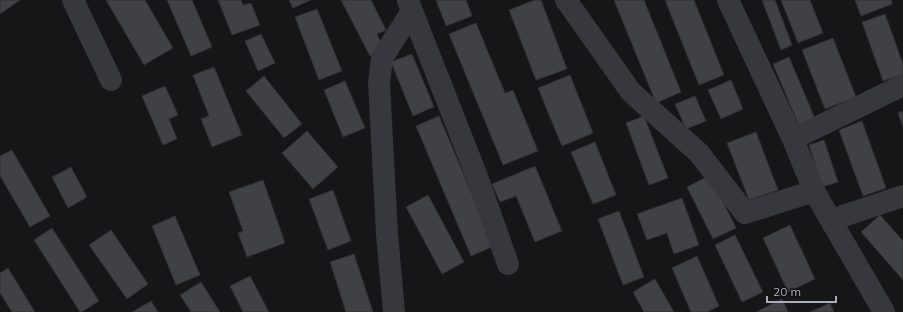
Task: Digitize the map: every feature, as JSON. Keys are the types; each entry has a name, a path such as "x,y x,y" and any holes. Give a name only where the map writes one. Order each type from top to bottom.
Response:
{"street":[{"path":"73,0 111,80"},
{"path":"566,0 632,92 698,153 745,213 814,191"},
{"path":"728,0 793,139 814,191 884,312"},
{"path":"409,6 476,174 508,264"},
{"path":"394,312 387,234 379,82 382,58 409,6"},
{"path":"793,139 903,85"},
{"path":"831,220 903,196"}],"building":[{"path":"0,0 20,0 0,14"},
{"path":"106,0 145,0 173,48 144,65"},
{"path":"167,0 192,0 212,47 191,56"},
{"path":"218,0 241,0 243,5 251,3 260,25 232,35"},
{"path":"289,0 311,0 293,8"},
{"path":"341,0 371,0 386,30 377,34 384,49 370,56"},
{"path":"436,0 466,0 472,16 446,26"},
{"path":"535,0 541,0 567,69 536,80 509,10"},
{"path":"614,0 644,0 681,92 656,103"},
{"path":"665,0 694,0 724,75 699,85"},
{"path":"762,0 775,0 792,45 781,50"},
{"path":"781,0 810,0 823,33 798,43"},
{"path":"855,0 891,0 892,4 861,16"},
{"path":"317,9 342,71 319,80 295,17"},
{"path":"885,14 903,64 903,74 883,81 862,22"},
{"path":"476,23 505,93 513,90 538,151 503,165 449,34"},
{"path":"261,34 275,63 258,71 245,41"},
{"path":"833,38 856,97 825,109 802,50"},
{"path":"412,54 434,107 413,116 391,62"},
{"path":"789,57 816,121 800,128 773,64"},
{"path":"214,67 242,135 212,147 201,119 209,116 193,75"},
{"path":"570,75 593,133 562,146 538,88"},
{"path":"264,76 302,124 284,138 246,91"},
{"path":"731,80 743,109 721,119 708,90"},
{"path":"345,81 365,128 343,137 324,90"},
{"path":"165,86 178,115 169,119 177,139 163,145 142,96"},
{"path":"695,96 706,121 686,129 675,104"},
{"path":"903,111 903,127 898,113"},
{"path":"439,116 494,246 471,256 416,126"},
{"path":"644,116 668,178 649,185 626,123"},
{"path":"862,121 886,188 863,196 839,130"},
{"path":"307,131 338,167 313,189 282,153"},
{"path":"756,132 778,190 749,200 727,143"},
{"path":"824,140 838,182 822,187 809,145"},
{"path":"595,142 616,195 593,204 571,152"},
{"path":"12,150 50,216 30,227 0,176 0,156"},
{"path":"535,166 562,231 535,242 516,196 500,202 492,184"},
{"path":"71,167 87,197 68,208 52,177"},
{"path":"710,175 736,228 713,239 687,187"},
{"path":"263,180 285,243 247,257 238,233 243,231 229,192"},
{"path":"333,190 351,241 328,250 309,199"},
{"path":"428,195 464,262 442,274 406,207"},
{"path":"682,198 699,245 674,254 667,233 647,240 637,214"},
{"path":"619,211 644,277 623,285 598,219"},
{"path":"880,215 903,241 903,280 861,232"},
{"path":"175,216 200,275 176,285 152,226"},
{"path":"790,225 815,279 788,292 763,238"},
{"path":"52,228 99,301 82,312 80,312 34,240"},
{"path":"111,230 148,284 127,299 89,245"},
{"path":"735,235 763,292 742,302 715,245"},
{"path":"354,254 373,312 346,312 330,262"},
{"path":"697,256 719,306 707,312 691,312 672,268"},
{"path":"8,268 35,312 12,312 0,293 0,273"},
{"path":"250,276 269,312 243,312 230,286"},
{"path":"655,279 674,312 644,312 633,292"},
{"path":"201,282 220,312 191,312 180,295"},
{"path":"782,299 788,312 756,312"},
{"path":"151,301 158,312 132,312"},
{"path":"830,303 834,312 810,312"}]}
